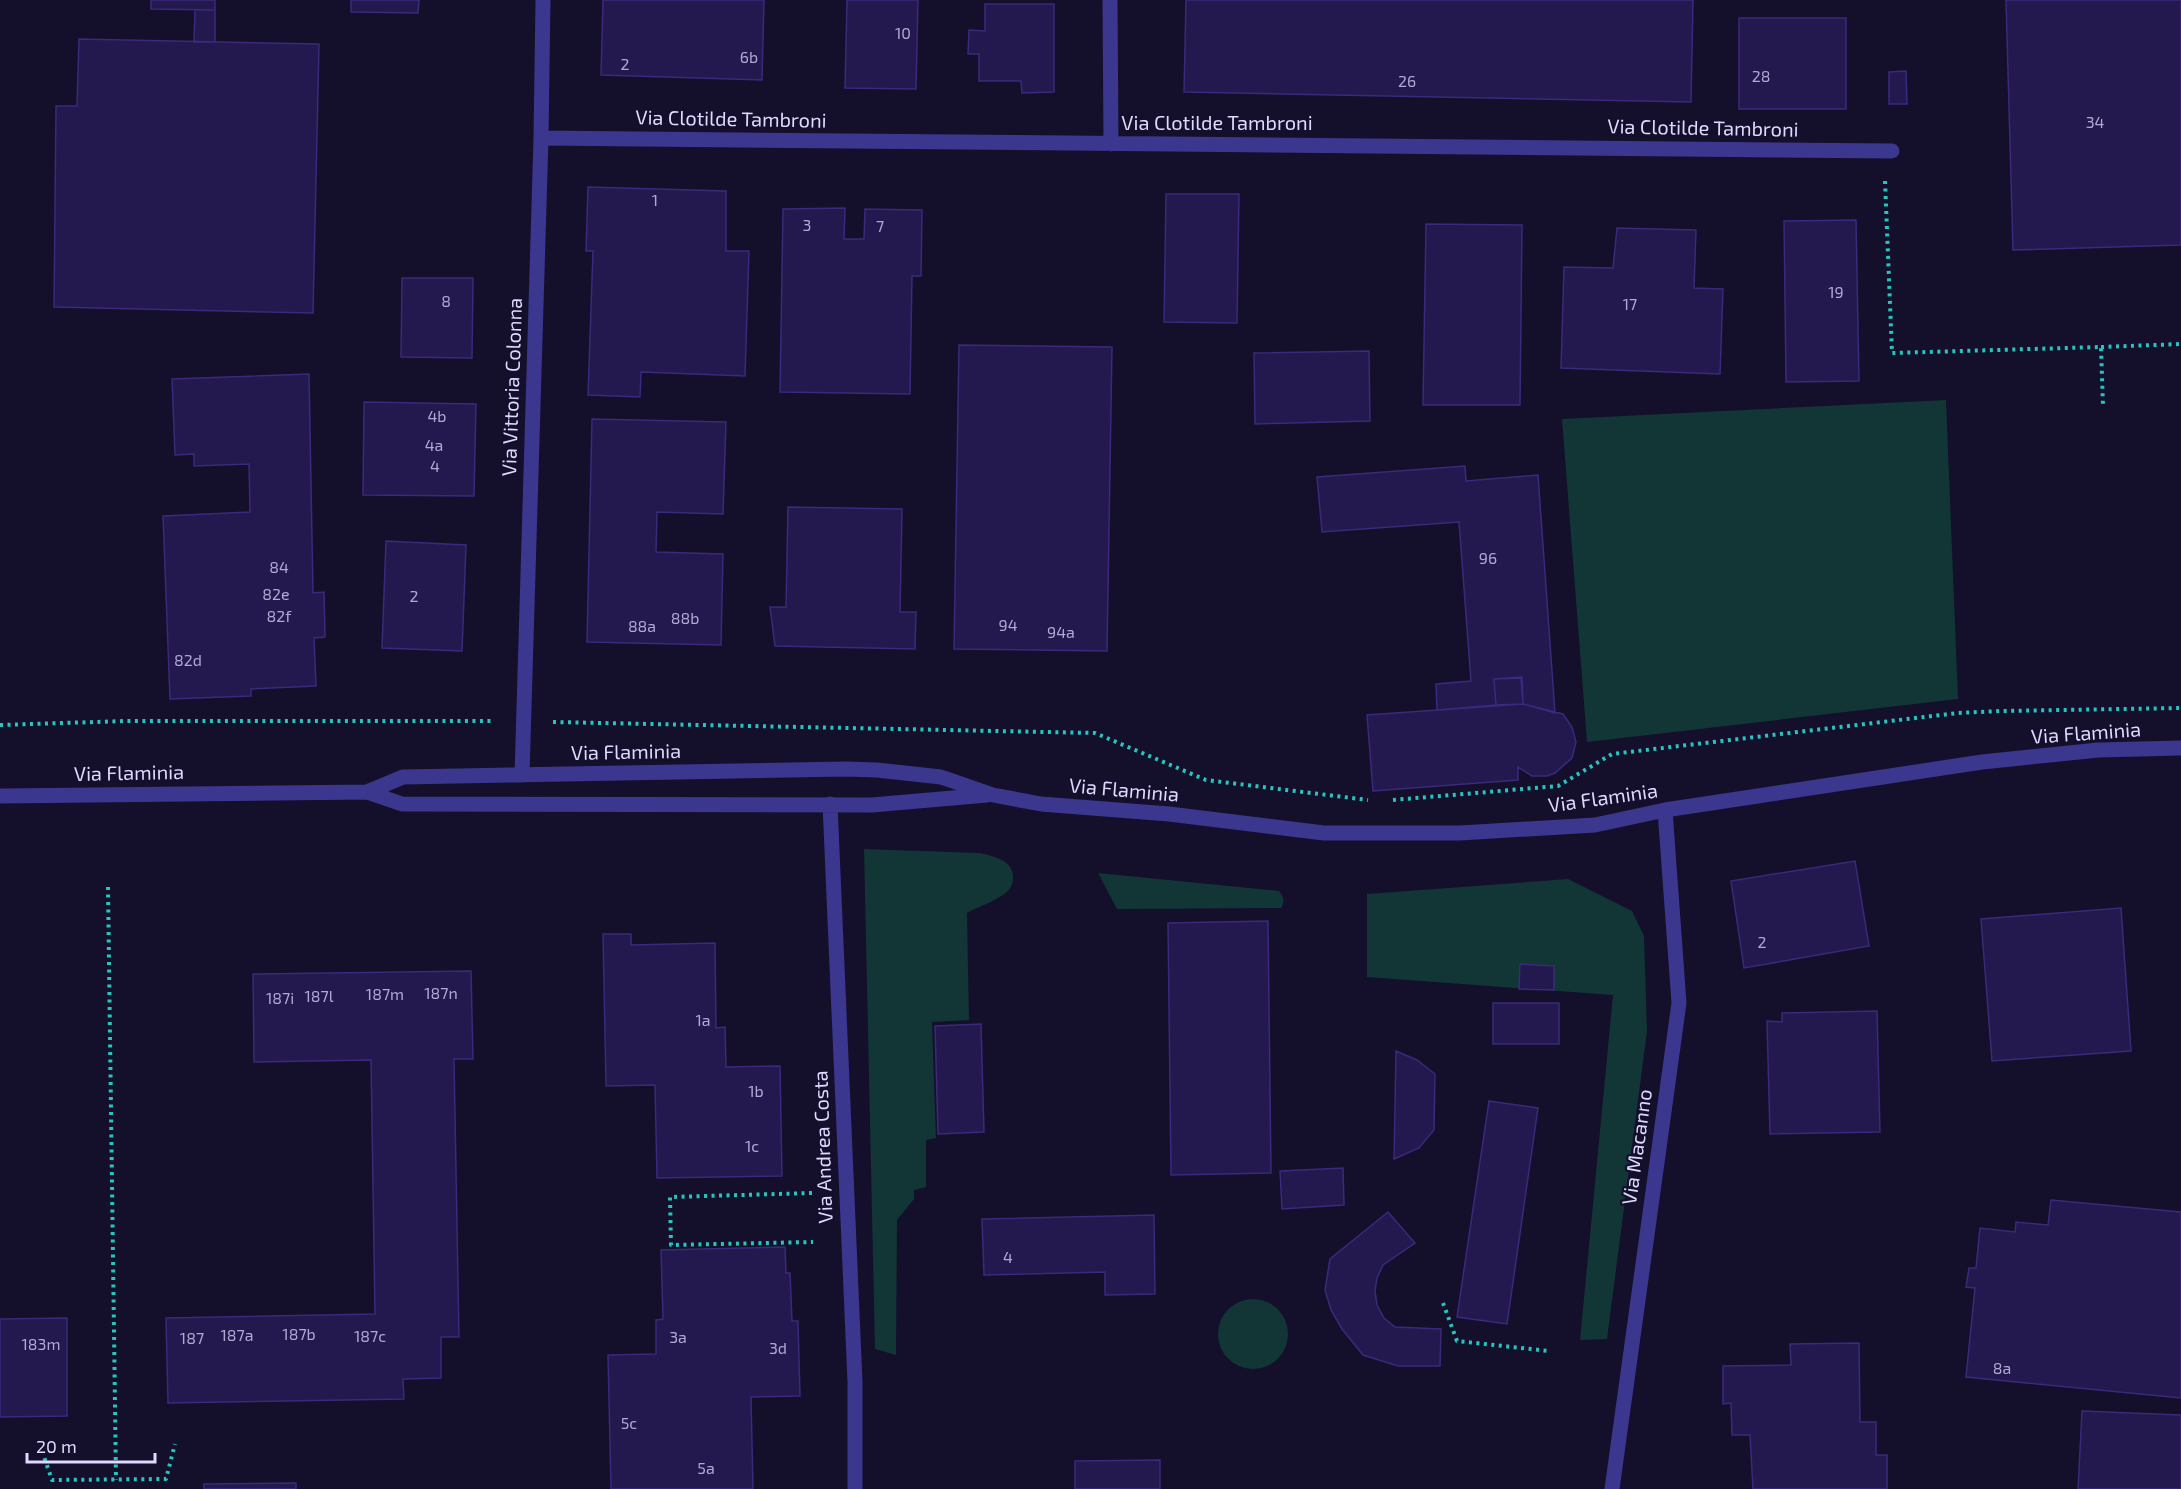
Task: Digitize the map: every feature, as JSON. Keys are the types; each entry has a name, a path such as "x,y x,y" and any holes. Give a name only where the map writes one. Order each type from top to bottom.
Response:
{"street":[{"name":"Via Vittoria Colonna","path":"522,775 543,0"},
{"path":"1110,0 1111,144"},
{"name":"Via Clotilde Tambroni","path":"541,138 1888,151"},
{"name":"Via Flaminia","path":"367,792 403,777 845,769 941,777 993,795 1041,804 1169,814 1324,833 1460,833 1595,825 1665,810 1982,762 2098,750 2181,748"},
{"name":"Via Flaminia","path":"0,796 367,792 402,804 872,805 993,795"},
{"name":"Via Andrea Costa","path":"830,804 855,1382 855,1489"},
{"name":"Via Macanno","path":"1612,1489 1679,1003 1665,810"}],"path":[{"path":"1888,151 1892,353 2181,344"},
{"path":"2100,347 2103,406"},
{"path":"1389,801 1558,786 1612,754 1958,713 2181,708"},
{"path":"1095,733 1206,780 1378,802"},
{"path":"108,887 116,1480"},
{"path":"812,1193 670,1197 671,1245 813,1242"},
{"path":"1443,1303 1457,1341 1549,1351"},
{"path":"42,1451 52,1480 166,1479 175,1444"}],"green space":[{"path":"1946,400 1958,699 1587,742 1562,419"},
{"path":"864,849 979,853 1002,860 1010,867 1013,878 1012,885 1006,892 967,913 969,1020 932,1022 936,1138 926,1140 926,1187 914,1190 914,1199 897,1220 896,1355 875,1349"},
{"path":"1098,873 1279,891 1283,902 1281,908 1117,909"},
{"path":"1568,879 1632,911 1644,936 1647,1031 1607,1339 1580,1340 1613,995 1367,977 1367,894"},
{"path":"1260,1299 1273,1305 1282,1314 1286,1320 1288,1334 1286,1348 1278,1359 1267,1367 1246,1369 1228,1359 1220,1348 1218,1327 1228,1309 1239,1301"}],"building":[{"path":"151,0 215,0 215,10 151,9"},
{"path":"351,0 419,0 418,13 351,12"},
{"path":"603,0 764,0 762,80 601,75"},
{"path":"847,0 918,0 916,89 845,88"},
{"path":"1186,0 1693,0 1691,102 1184,92"},
{"path":"2006,0 2181,0 2181,245 2013,250"},
{"path":"985,4 1054,4 1054,92 1022,93 1021,81 979,81 979,54 968,54 969,30 985,31"},
{"path":"195,10 215,10 215,42 194,42"},
{"path":"1739,18 1846,18 1846,109 1739,109"},
{"path":"79,39 319,44 313,313 54,307 56,106 77,106"},
{"path":"1906,71 1907,104 1889,104 1889,72"},
{"path":"588,187 726,191 726,251 749,251 745,376 641,372 640,397 588,395 593,251 586,251"},
{"path":"1166,194 1239,194 1237,323 1164,322"},
{"path":"845,208 844,239 864,239 865,209 922,210 921,276 912,276 910,394 780,392 783,209"},
{"path":"1856,220 1859,381 1786,382 1784,221"},
{"path":"1426,224 1522,225 1520,405 1423,405"},
{"path":"1617,228 1696,230 1694,288 1723,289 1720,374 1561,368 1564,267 1613,268"},
{"path":"402,278 473,278 472,358 401,357"},
{"path":"959,345 1112,347 1107,651 954,649"},
{"path":"1369,351 1370,421 1255,424 1254,353"},
{"path":"309,374 313,593 324,592 325,637 314,638 316,686 251,689 251,696 170,699 163,516 250,512 249,464 194,466 194,454 175,455 172,379"},
{"path":"364,402 476,404 474,496 363,495"},
{"path":"592,419 726,422 723,514 657,512 656,552 723,554 721,645 587,642"},
{"path":"1465,466 1466,481 1538,475 1555,713 1523,704 1521,678 1494,679 1496,705 1437,710 1436,684 1471,681 1459,522 1322,532 1317,477"},
{"path":"788,507 902,509 900,612 916,612 915,649 775,646 770,607 786,607"},
{"path":"386,541 466,545 462,651 382,648"},
{"path":"1522,677 1523,704 1496,705 1494,679"},
{"path":"1523,704 1563,714 1572,727 1576,742 1572,758 1555,773 1547,776 1532,776 1518,767 1518,780 1373,791 1367,715"},
{"path":"1855,861 1869,946 1744,968 1731,881"},
{"path":"2121,908 2131,1051 1992,1061 1981,919"},
{"path":"1268,921 1271,1173 1171,1175 1168,923"},
{"path":"603,934 631,934 631,945 715,943 716,1028 725,1027 726,1067 780,1066 782,1176 657,1178 655,1085 606,1086"},
{"path":"1520,964 1554,966 1554,990 1519,989"},
{"path":"471,971 473,1059 454,1059 459,1337 441,1337 441,1378 403,1379 404,1399 168,1403 166,1318 375,1314 371,1060 254,1062 253,974"},
{"path":"1493,1003 1559,1003 1559,1044 1493,1044"},
{"path":"1877,1011 1880,1132 1770,1134 1767,1021 1782,1022 1782,1013"},
{"path":"981,1024 984,1132 938,1134 935,1026"},
{"path":"1396,1051 1417,1060 1435,1074 1434,1130 1419,1148 1394,1159"},
{"path":"1489,1101 1538,1108 1507,1324 1457,1317"},
{"path":"1343,1168 1344,1205 1282,1209 1280,1171"},
{"path":"2051,1200 2181,1212 2181,1398 1966,1377 1975,1288 1966,1287 1969,1268 1976,1268 1980,1228 2015,1232 2016,1222 2048,1225"},
{"path":"1388,1212 1415,1243 1383,1265 1377,1278 1375,1291 1377,1305 1384,1318 1395,1327 1441,1329 1440,1366 1398,1366 1363,1355 1342,1329 1331,1310 1325,1290 1330,1259"},
{"path":"1154,1215 1155,1294 1105,1295 1105,1272 984,1275 982,1219"},
{"path":"785,1247 786,1273 790,1273 792,1321 798,1321 800,1396 751,1397 753,1489 611,1489 608,1355 656,1354 656,1320 663,1319 661,1250"},
{"path":"67,1318 67,1416 0,1417 0,1319"},
{"path":"1859,1343 1860,1422 1876,1422 1876,1455 1887,1455 1887,1489 1753,1489 1750,1435 1732,1435 1731,1403 1723,1404 1723,1366 1791,1365 1790,1344"},
{"path":"2082,1411 2181,1415 2181,1489 2078,1489"},
{"path":"1160,1460 1160,1489 1075,1489 1075,1461"},
{"path":"296,1483 296,1489 204,1489 204,1484"}]}
